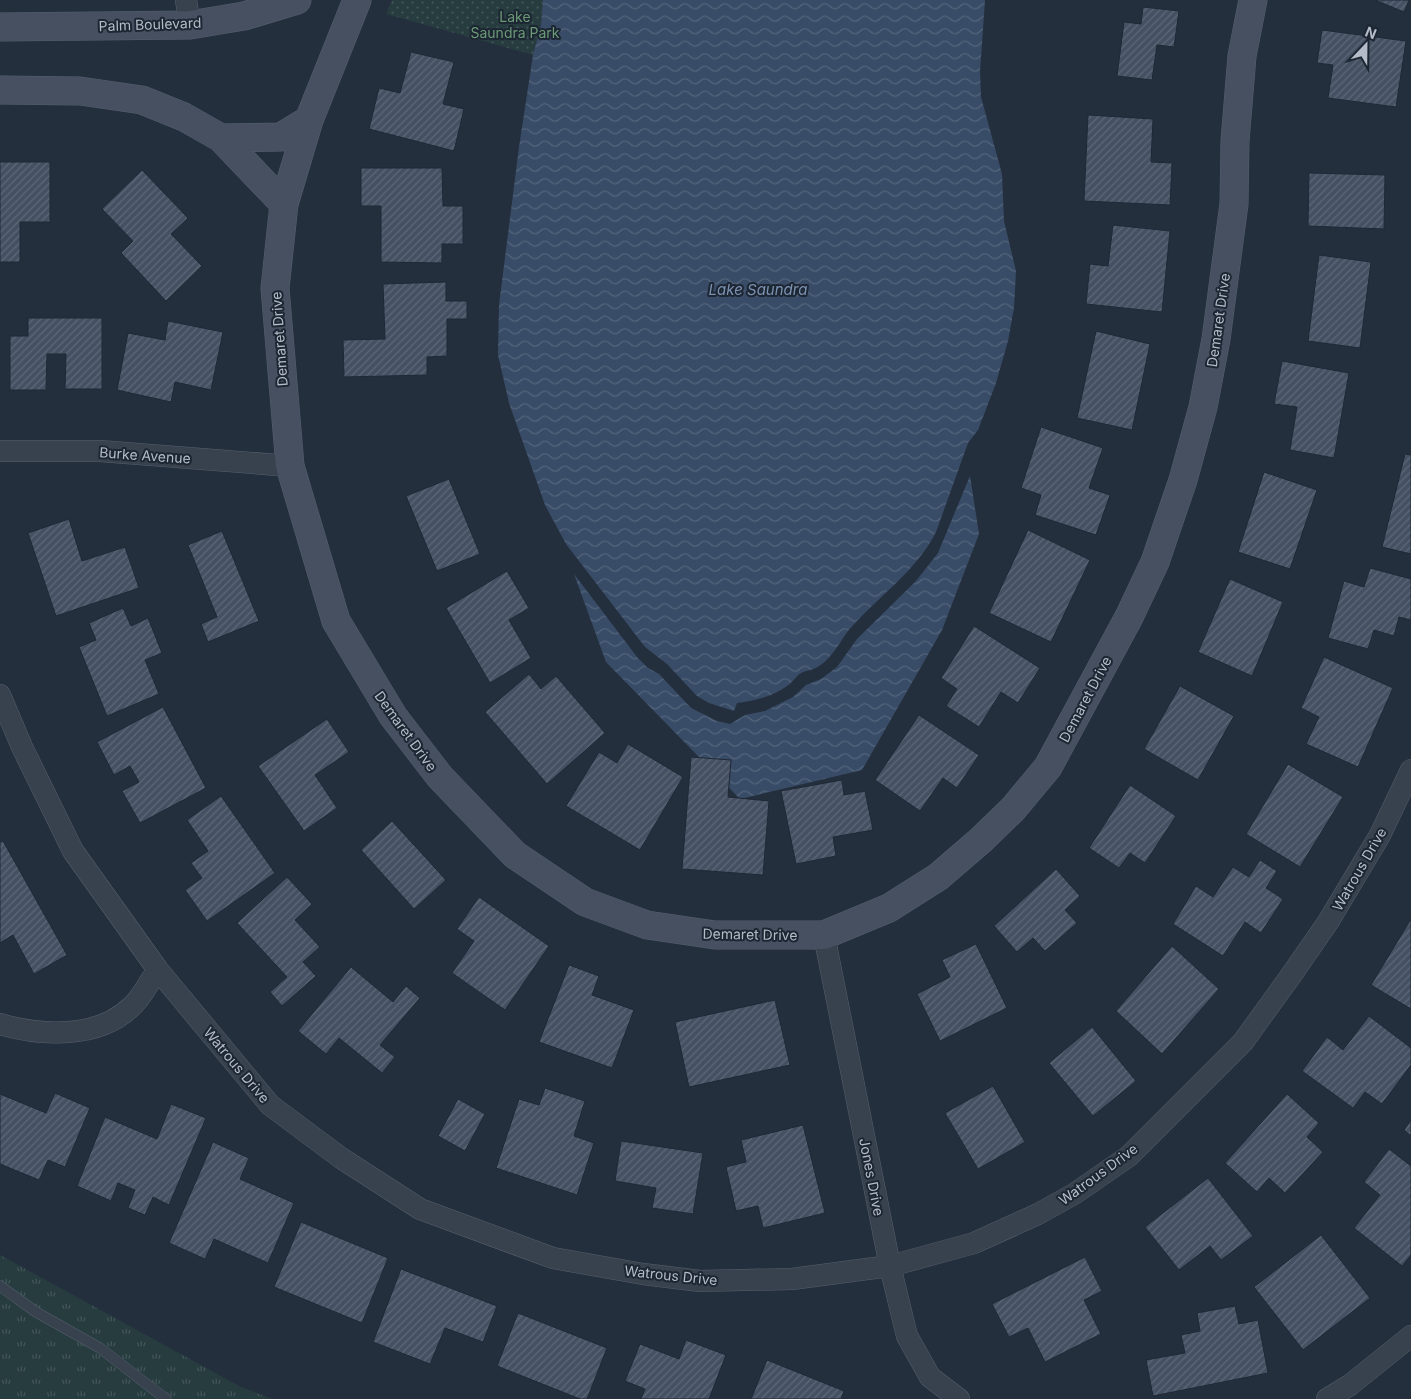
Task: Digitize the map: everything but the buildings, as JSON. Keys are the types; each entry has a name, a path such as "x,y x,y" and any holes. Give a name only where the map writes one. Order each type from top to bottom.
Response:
{"street":[{"name":"Palm Boulevard","path":"0,27 188,12 244,16 297,0"},
{"name":"Demaret Drive","path":"357,0 310,120 284,204 275,288 290,466 336,621 393,716 440,777 515,855 585,902 647,925 715,935 824,935 889,908 938,877 981,840 1013,809 1048,767 1129,618 1155,562 1183,480 1203,407 1216,339 1234,204 1235,140 1242,56 1253,0"},
{"path":"0,90 80,91 142,100 184,117 221,138 284,204"},
{"path":"221,138 281,137 310,120"},
{"name":"Burke Avenue","path":"0,451 100,451 290,466"},
{"name":"Watrous Drive","path":"0,695 22,747 73,851 158,970 270,1105 341,1158 420,1209 554,1258 691,1279 792,1279 890,1266 974,1243 1038,1214 1074,1194 1129,1156 1243,1042 1338,906 1380,835 1411,770"},
{"name":"Jones Drive","path":"824,935 890,1266 906,1336 930,1377 959,1399"},
{"path":"0,1024 24,1031 67,1033 100,1026 131,1008 158,970"},
{"path":"1327,1399 1350,1385 1411,1336"}],"lane":[{"path":"0,1286 36,1312 100,1348 166,1399"}],"green space":[{"name":"Lake Saundra Park","path":"392,0 543,0 541,25 533,55 386,14"},
{"path":"0,1255 241,1387 272,1399 0,1399"}],"water":[{"name":"Lake Saundra","path":"543,0 985,0 980,71 981,97 1002,174 1004,221 1016,271 1014,308 1008,341 996,383 978,430 968,443 936,532 917,560 848,631 832,655 824,663 801,673 776,693 737,703 734,711 709,703 697,696 667,664 645,647 566,544 545,505 509,403 498,355 499,305 519,147 533,55 541,25"},
{"path":"970,476 979,534 942,630 862,770 740,799 606,662 574,574 637,657 648,668 659,674 691,708 717,721 730,724 745,715 765,711 793,697 806,685 821,679 837,667 857,639 916,581 938,553"}]}
